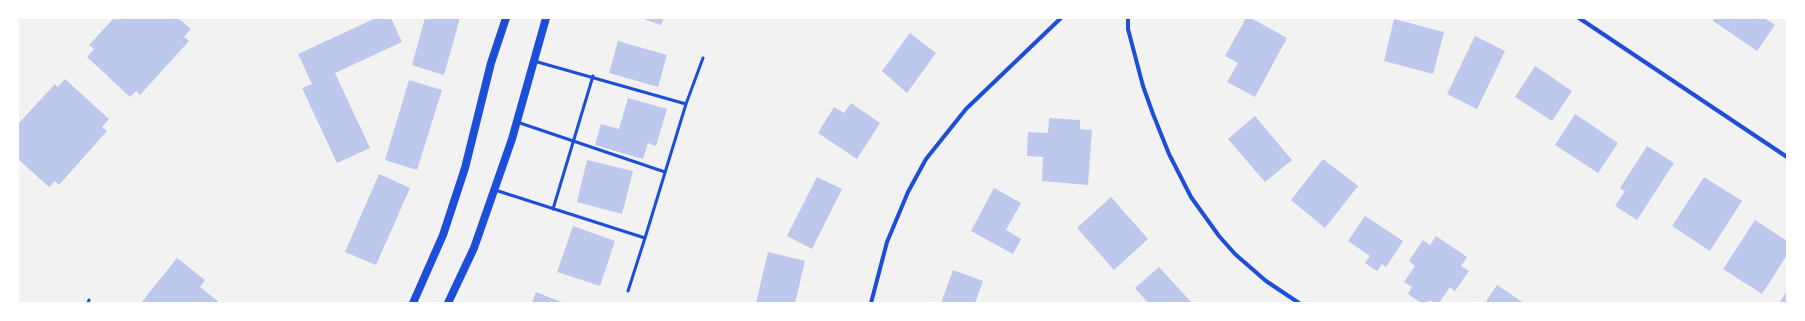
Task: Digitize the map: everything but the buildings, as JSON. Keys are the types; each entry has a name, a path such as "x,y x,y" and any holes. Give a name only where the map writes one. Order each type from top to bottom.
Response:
{"main road":[{"path":"413,303 443,235 465,168 491,63 506,18"},
{"path":"449,302 474,248 494,190 517,122 546,18"}],"street":[{"path":"871,303 887,242 908,192 926,159 966,109 1061,18"},
{"path":"1128,18 1128,29 1143,86 1169,154 1191,197 1235,254 1266,281 1299,303"},
{"path":"1579,18 1787,157"}],"lane":[{"path":"628,291 686,104 703,58"},
{"path":"534,60 686,104"},
{"path":"553,209 593,76"},
{"path":"517,122 666,172"},
{"path":"494,190 645,238"}]}
